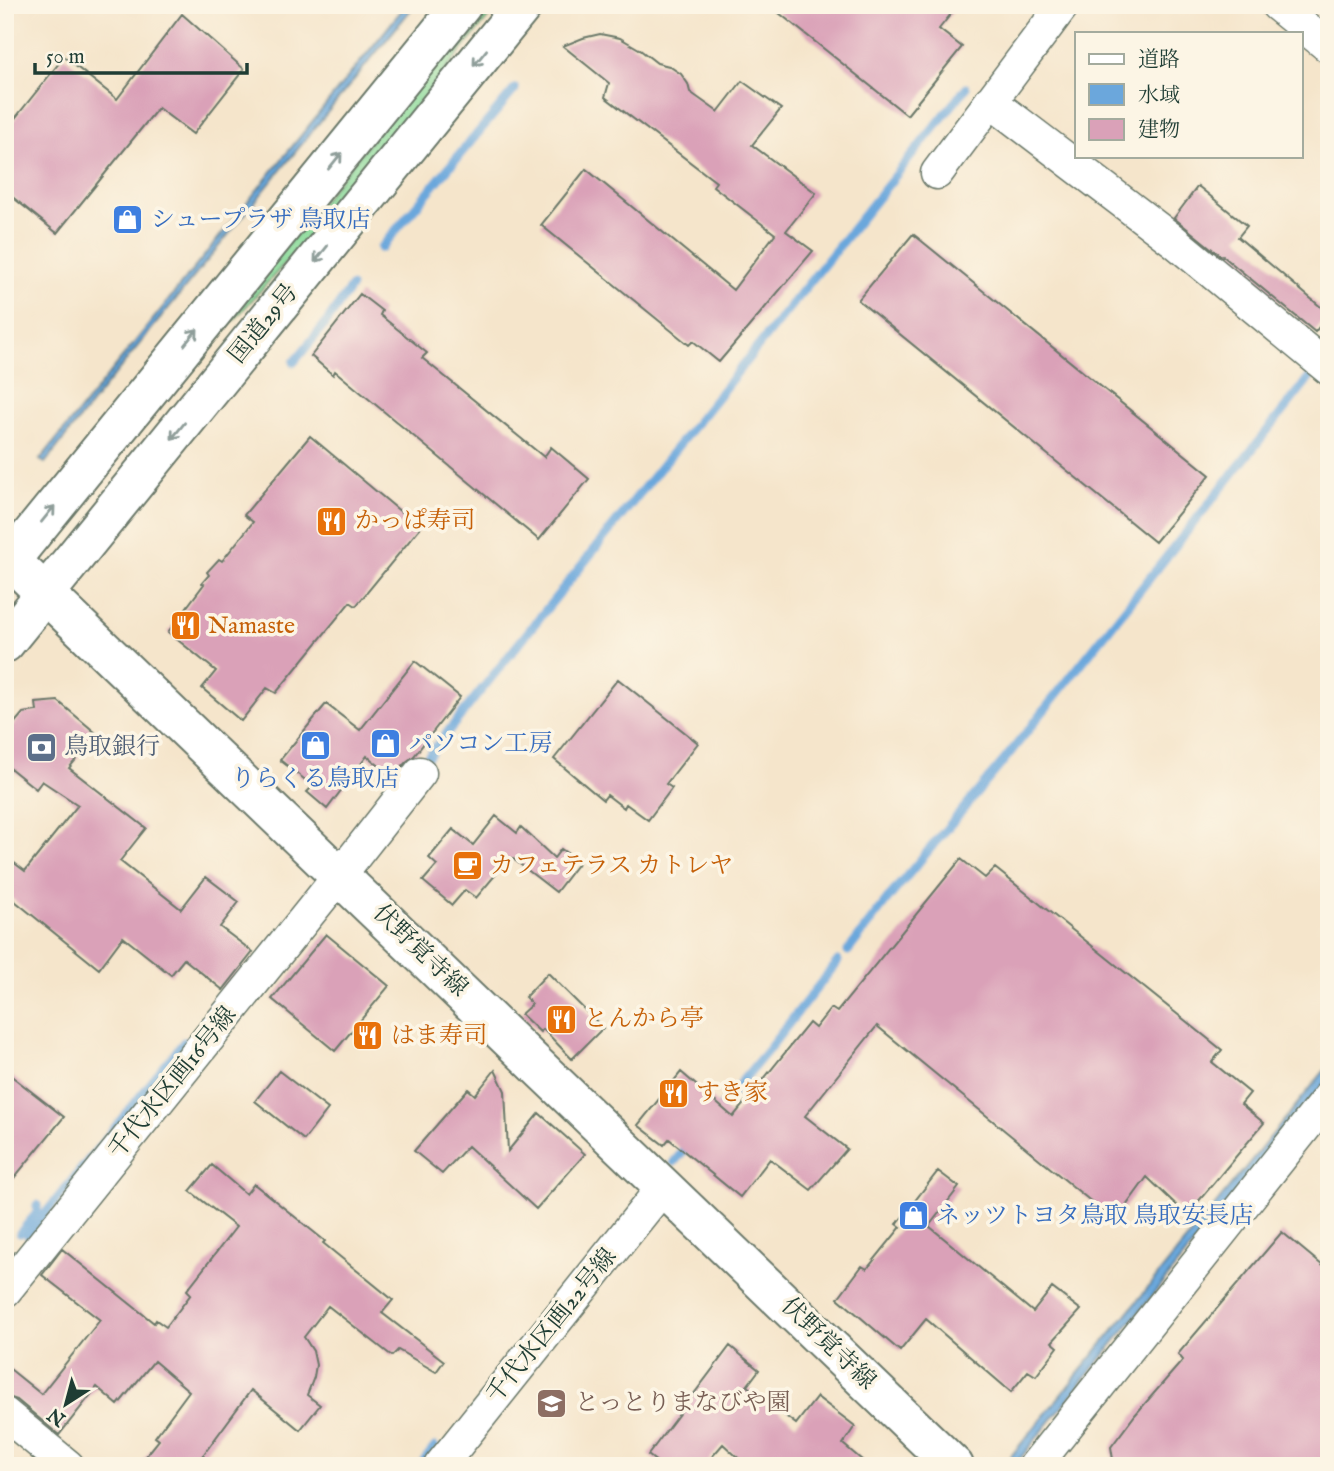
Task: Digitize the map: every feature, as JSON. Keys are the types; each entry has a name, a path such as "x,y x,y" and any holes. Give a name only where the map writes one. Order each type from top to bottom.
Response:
{"main road":[{"name":"国道29号","path":"7,561 462,5"},
{"name":"国道29号","path":"5,643 523,5"},
{"name":"伏野覚寺線","path":"7,561 46,593 954,1466"}],"street":[{"path":"937,173 1063,5"},
{"path":"1277,5 1329,47"},
{"path":"990,102 1174,241 1329,369"},
{"name":"千代水区画16号線","path":"5,1291 419,773"},
{"path":"1035,1466 1329,1097"},
{"name":"千代水区画22号線","path":"440,1466 664,1186"},
{"path":"5,1414 68,1466"}],"green space":[{"path":"480,5 498,5 335,208 233,321 228,318"}],"water":[{"path":"406,5 413,7 45,463 40,460"},
{"path":"1329,1065 1329,1078 1014,1466 1003,1466"}],"building":[{"path":"769,5 958,5 939,29 962,47 907,115"},
{"path":"182,14 244,69 193,134 158,108 57,233 5,191 5,131 64,57 117,99"},
{"path":"600,34 620,38 657,63 669,66 681,74 690,92 718,112 742,81 781,109 752,145 816,193 786,231 813,251 719,362 693,341 689,345 541,225 586,169 733,290 775,234 713,186 716,182 605,97 609,83 563,46"},
{"path":"1198,186 1247,226 1238,237 1329,314 1315,332 1174,218"},
{"path":"913,234 1210,475 1155,542 858,300"},
{"path":"360,294 382,311 380,315 427,353 422,358 544,457 551,447 589,479 539,540 335,371 333,375 311,356"},
{"path":"310,436 420,528 356,606 350,602 276,693 267,688 241,721 202,688 216,671 168,632 204,584 202,583 209,575 207,572 219,559 222,561 253,522 244,515"},
{"path":"415,661 460,697 414,756 393,777 367,756 327,809 307,792 313,786 280,760 326,704 360,730"},
{"path":"618,679 698,743 666,784 672,788 648,820 626,804 624,808 607,795 603,800 554,759"},
{"path":"58,701 97,734 69,768 146,828 120,861 181,909 206,877 239,902 220,927 253,952 223,990 184,959 171,975 123,937 99,969 5,893 5,856 25,871 78,805 42,781 36,789 5,764 5,734 23,713 37,711 36,703"},
{"path":"496,816 517,833 521,827 554,858 561,849 579,862 556,892 512,858 476,898 465,890 452,905 423,881 437,865 429,858 453,829 473,845"},
{"path":"961,859 985,878 995,868 1222,1050 1212,1062 1250,1093 1241,1104 1264,1123 1187,1215 1147,1177 1115,1221 877,1026 805,1116 847,1149 811,1190 770,1159 740,1197 669,1139 664,1145 638,1125 681,1072 733,1117 809,1023 815,1028 831,1008 837,1012"},
{"path":"326,934 389,986 335,1051 272,999"},
{"path":"548,973 603,1028 572,1059 543,1029 540,1032 521,1014 532,1004 525,997"},
{"path":"495,1070 505,1091 508,1151 539,1113 585,1154 536,1209 468,1146 442,1174 414,1151 468,1089 475,1095"},
{"path":"5,1071 64,1117 5,1189"},
{"path":"279,1071 328,1109 304,1140 255,1101"},
{"path":"212,1165 246,1194 254,1184 325,1241 323,1243 393,1300 382,1313 444,1361 436,1372 398,1350 392,1356 328,1306 304,1337 313,1351 316,1365 307,1395 320,1405 300,1430 251,1390 195,1466 138,1466 159,1440 155,1437 189,1391 154,1361 118,1405 97,1387 59,1435 17,1400 5,1396 5,1365 41,1394 100,1320 42,1275 62,1249 154,1323 156,1320 166,1327 191,1294 187,1290 236,1227 190,1191"},
{"path":"938,1171 959,1187 929,1226 1033,1312 1052,1288 1081,1310 1052,1342 1058,1347 1036,1376 1028,1371 1011,1392 926,1319 900,1351 838,1298 862,1266 867,1269 901,1227 897,1224"},
{"path":"1282,1232 1329,1271 1329,1466 1114,1466 1111,1447 1183,1360 1178,1354"},
{"path":"730,1346 759,1370 747,1386 796,1424 817,1397 855,1426 843,1444 869,1466 747,1466 723,1444 704,1466 662,1466 648,1455"}],"waterway":[{"path":"417,765 421,765 966,88"},
{"path":"381,248 515,89"},
{"path":"294,362 351,287"},
{"path":"848,951 1314,372"},
{"path":"714,1115 838,961"},
{"path":"28,1235 184,1042"},
{"path":"674,1162 691,1142"},
{"path":"20,1233 37,1213 37,1205"},
{"path":"5,1264 9,1260"},
{"path":"420,1466 435,1447"}],"place":[{"name":"シュープラザ 鳥取店","path":"128,220"},
{"name":"かっぱ寿司","path":"332,521"},
{"name":"Namaste","path":"185,626"},
{"name":"パソコン工房","path":"386,744"},
{"name":"りらくる鳥取店","path":"315,745"},
{"name":"鳥取銀行","path":"41,747"},
{"name":"カフェテラス カトレヤ","path":"467,866"},
{"name":"とんから亭","path":"561,1019"},
{"name":"はま寿司","path":"368,1036"},
{"name":"すき家","path":"673,1093"},
{"name":"ネッツトヨタ鳥取 鳥取安長店","path":"913,1216"},
{"name":"とっとりまなびや園","path":"552,1403"}]}
